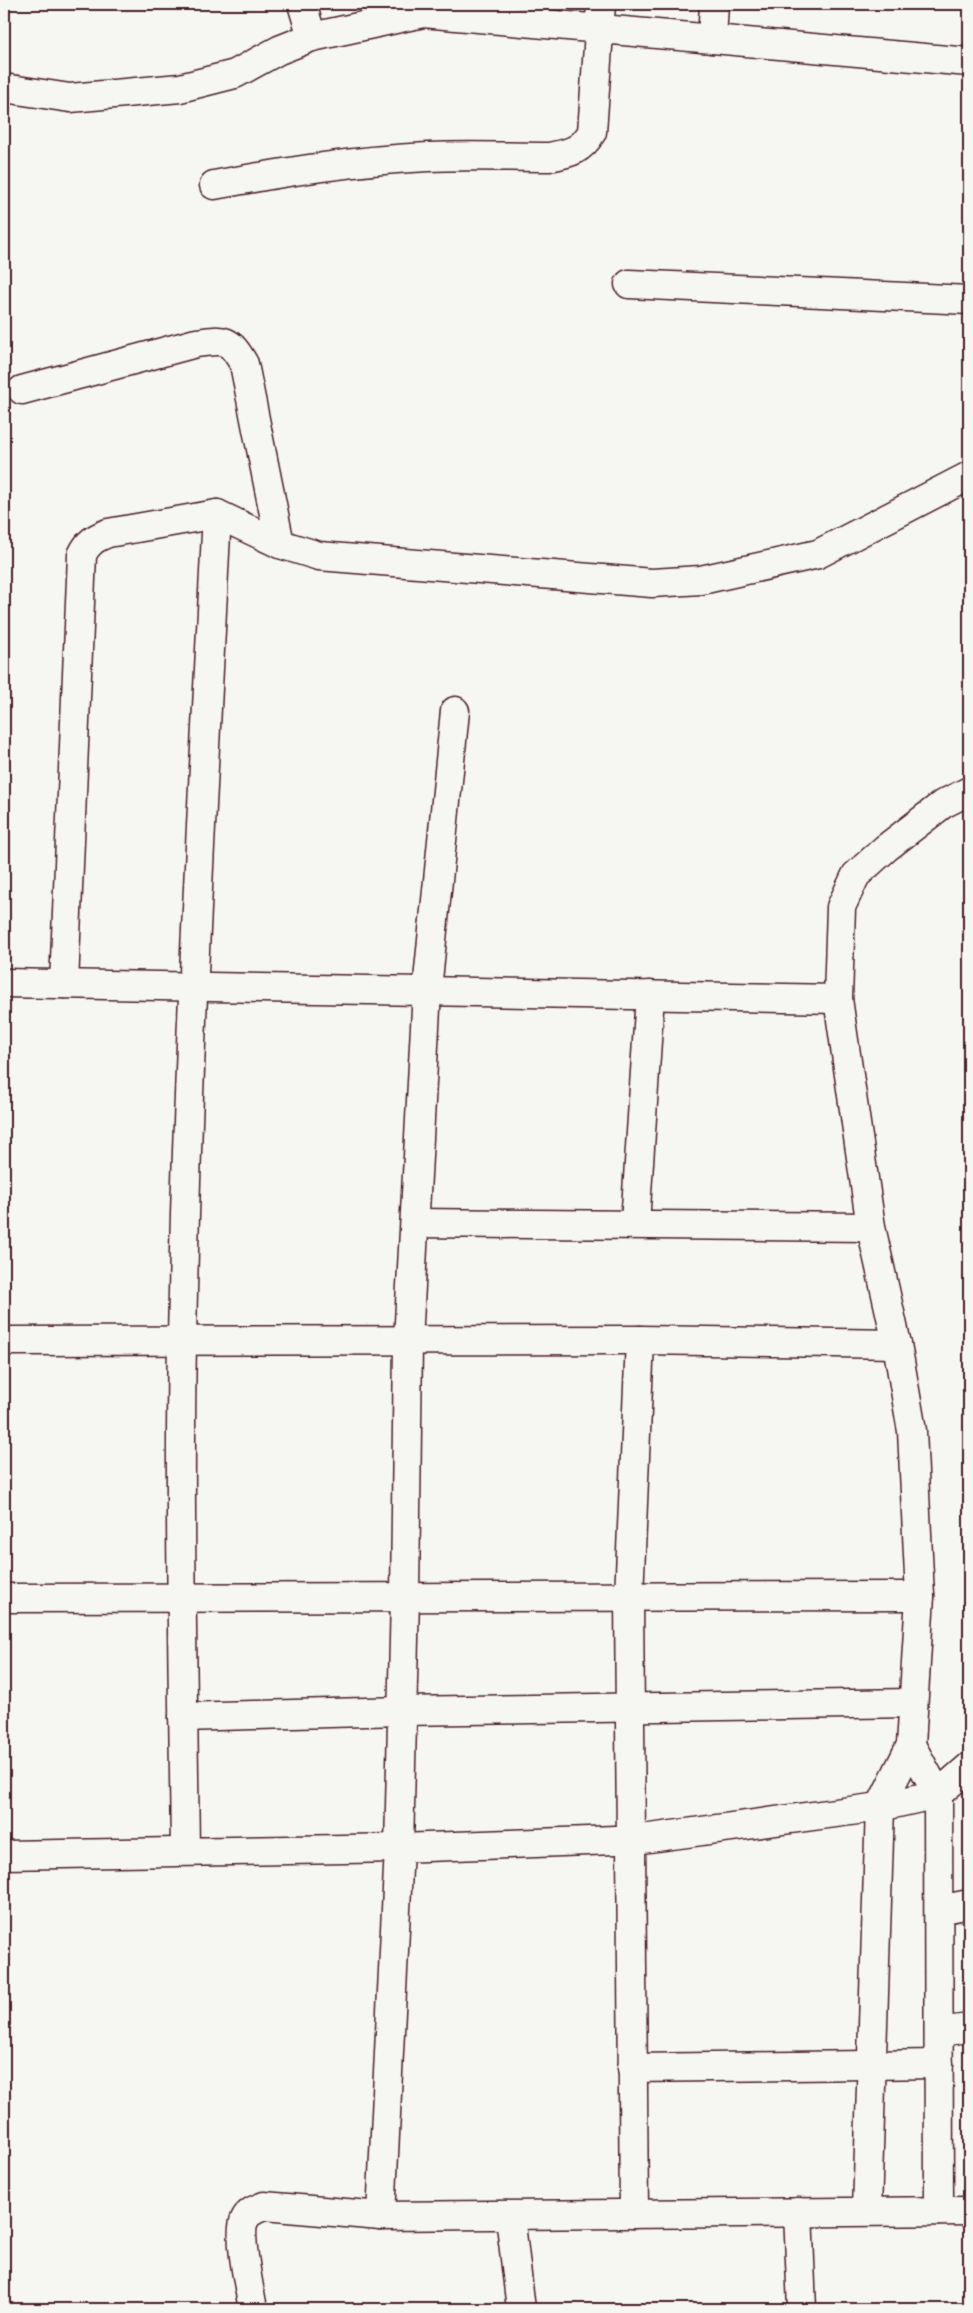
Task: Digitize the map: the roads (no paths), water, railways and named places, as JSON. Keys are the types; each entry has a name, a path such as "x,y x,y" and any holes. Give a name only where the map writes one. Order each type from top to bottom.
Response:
{"street":[{"path":"302,4 312,37"},
{"path":"712,39 714,4"},
{"path":"4,88 70,98 180,88 235,74 279,50 312,37 423,8 600,17 712,39 969,62"},
{"path":"214,185 291,171 372,160 429,157 550,157 584,146 592,132 600,17"},
{"path":"629,284 969,300"},
{"path":"22,390 196,343 219,340 234,347 244,364 280,544"},
{"path":"64,984 82,555 88,544 97,537 108,533 217,514 280,544 319,556 652,584 701,580 818,554 969,476"},
{"path":"185,1850 182,1598 182,1341 193,986 217,514"},
{"path":"381,2216 399,1848 405,1598 408,1341 428,990 455,711"},
{"path":"867,2211 880,1806 911,1746 920,1596 912,1431 897,1344 871,1227 838,999 840,907 856,875 886,848 943,804 969,791"},
{"path":"4,982 838,999"},
{"path":"635,1224 650,995"},
{"path":"415,1223 871,1227"},
{"path":"4,1341 640,1340 897,1344"},
{"path":"634,2214 629,1597 640,1340"},
{"path":"4,1598 920,1596"},
{"path":"183,1717 402,1711 913,1703"},
{"path":"911,1746 938,1794 939,2211"},
{"path":"4,1855 185,1850 399,1848 631,1840 880,1806 938,1794 969,1767"},
{"path":"939,1910 969,1904"},
{"path":"938,2032 969,2028"},
{"path":"632,2068 939,2064"},
{"path":"253,2309 242,2240 244,2220 252,2211 264,2206 381,2216 969,2211"},
{"path":"798,2212 802,2309"},
{"path":"510,2216 521,2309"}]}
